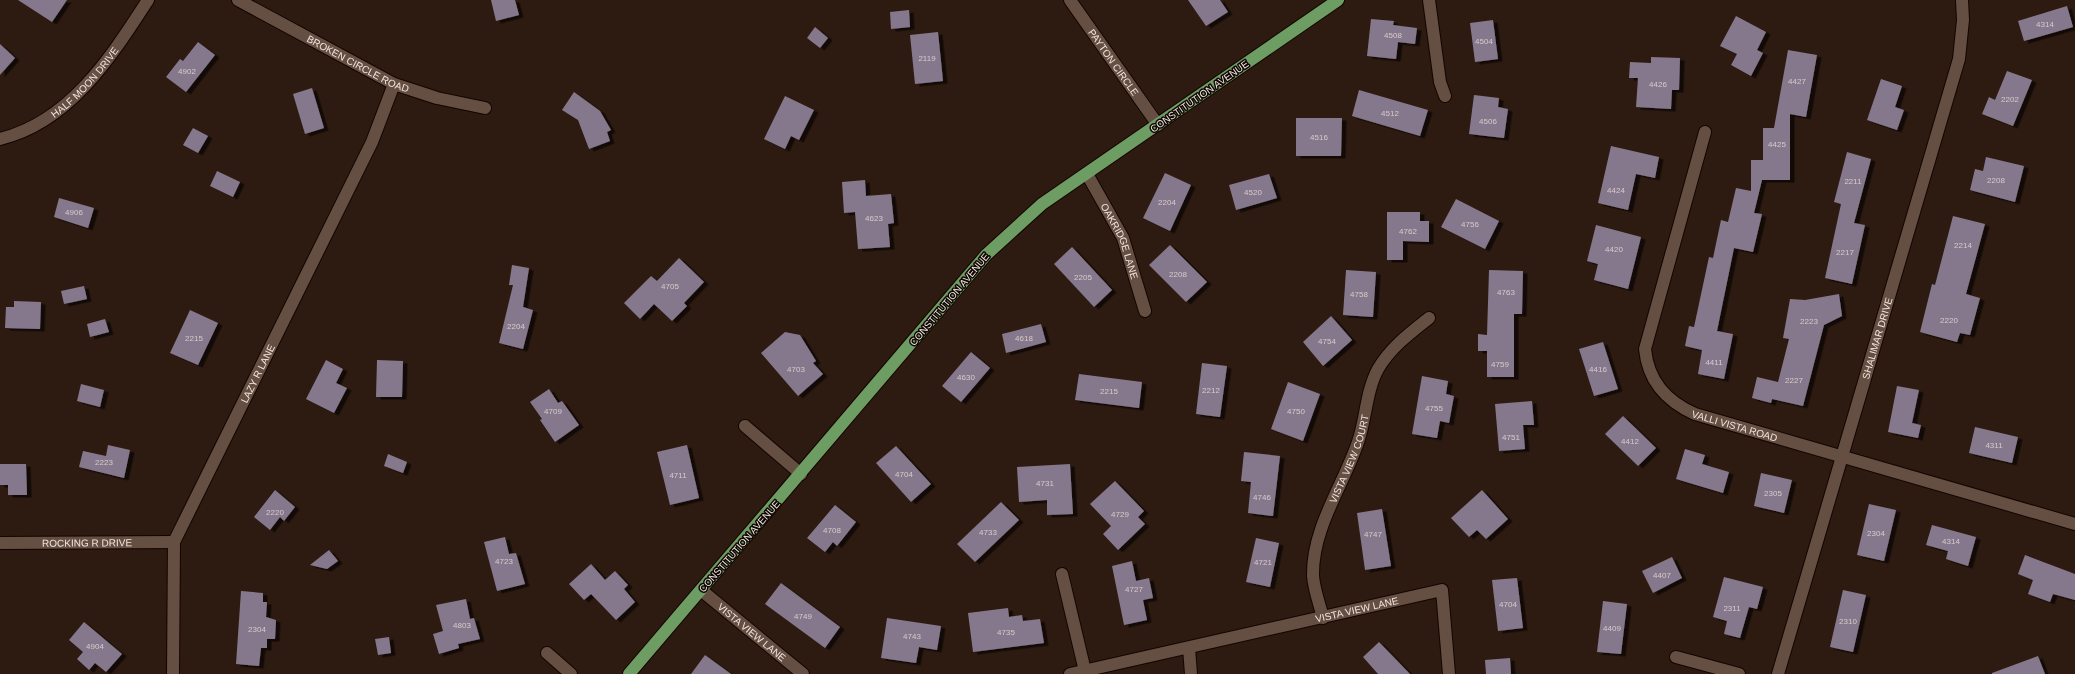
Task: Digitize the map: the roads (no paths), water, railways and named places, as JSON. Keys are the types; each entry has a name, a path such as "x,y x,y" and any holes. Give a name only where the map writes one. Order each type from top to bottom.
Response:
{"main road":[{"name":"CONSTITUTION AVENUE","path":"629,674 801,474 986,255 1042,204 1338,0"}],"street":[{"name":"HALF MOON DRIVE","path":"0,139 19,134 38,125 62,108 115,50 148,0"},
{"name":"BROKEN CIRCLE ROAD","path":"238,0 394,84 437,98 485,108"},
{"name":"PAYTON CIRCLE","path":"1070,0 1158,125"},
{"path":"1429,0 1440,82 1445,96"},
{"name":"SHALIMAR DRIVE","path":"1778,674 1959,59 1963,20 1962,0"},
{"name":"LAZY R LANE","path":"174,674 174,542 372,142 394,84"},
{"name":"VALLI VISTA ROAD","path":"1705,132 1647,335 1646,355 1650,375 1667,398 1695,414 2075,524"},
{"name":"OAKRIDGE LANE","path":"1087,174 1123,238 1145,311"},
{"name":"VISTA VIEW COURT","path":"1323,618 1313,578 1316,549 1322,527 1358,443 1365,419 1371,386 1378,370 1389,352 1429,318"},
{"path":"745,426 801,474"},
{"name":"ROCKING R DRIVE","path":"0,543 174,542"},
{"path":"1062,574 1085,671"},
{"name":"VISTA VIEW LANE","path":"701,590 804,674"},
{"name":"VISTA VIEW LANE","path":"1070,674 1442,590 1449,674"},
{"path":"1189,648 1191,674"},
{"path":"547,653 571,674"},
{"path":"1676,657 1739,674"}]}
